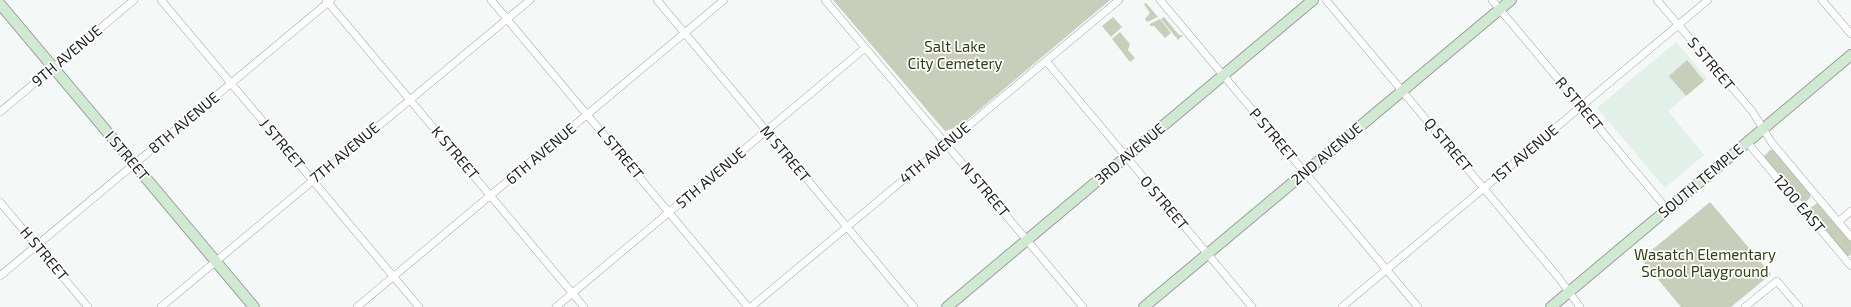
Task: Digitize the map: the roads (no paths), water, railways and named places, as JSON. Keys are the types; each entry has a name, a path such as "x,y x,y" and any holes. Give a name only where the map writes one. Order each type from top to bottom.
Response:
{"street":[{"name":"9TH AVENUE","path":"0,112 134,0"},
{"name":"J STREET","path":"161,0 419,307"},
{"name":"L STREET","path":"491,0 750,307"},
{"name":"7TH AVENUE","path":"161,307 530,0"},
{"name":"M STREET","path":"657,0 914,307"},
{"name":"6TH AVENUE","path":"357,307 724,0"},
{"name":"N STREET","path":"825,0 1083,307"},
{"name":"4TH AVENUE","path":"750,307 847,228 1119,0"},
{"name":"P STREET","path":"1160,0 1418,307"},
{"name":"3RD AVENUE","path":"947,307 1313,0"},
{"name":"Q STREET","path":"1326,0 1570,291 1580,307"},
{"name":"R STREET","path":"1492,0 1667,209"},
{"name":"2ND AVENUE","path":"1144,307 1511,0"},
{"name":"S STREET","path":"1657,0 1752,111 1762,130"},
{"name":"1ST AVENUE","path":"1342,307 1708,0"},
{"path":"1822,0 1851,34"},
{"name":"8TH AVENUE","path":"0,276 329,1"},
{"name":"K STREET","path":"329,1 584,307"},
{"name":"I STREET","path":"0,4 254,307"},
{"name":"5TH AVENUE","path":"556,307 865,48"},
{"name":"SOUTH TEMPLE","path":"1551,307 1851,55"},
{"name":"O STREET","path":"1046,61 1252,307"},
{"name":"1200 EAST","path":"1762,130 1851,238"},
{"name":"1200 EAST","path":"1747,142 1851,266"},
{"name":"H STREET","path":"0,202 88,307"},
{"path":"1838,222 1851,211"},
{"path":"1745,307 1777,280 1799,307"}],"park label":[{"name":"Salt Lake City Cemetery","path":"955,56"},
{"name":"Wasatch Elementary School Playground","path":"1705,264"}]}
